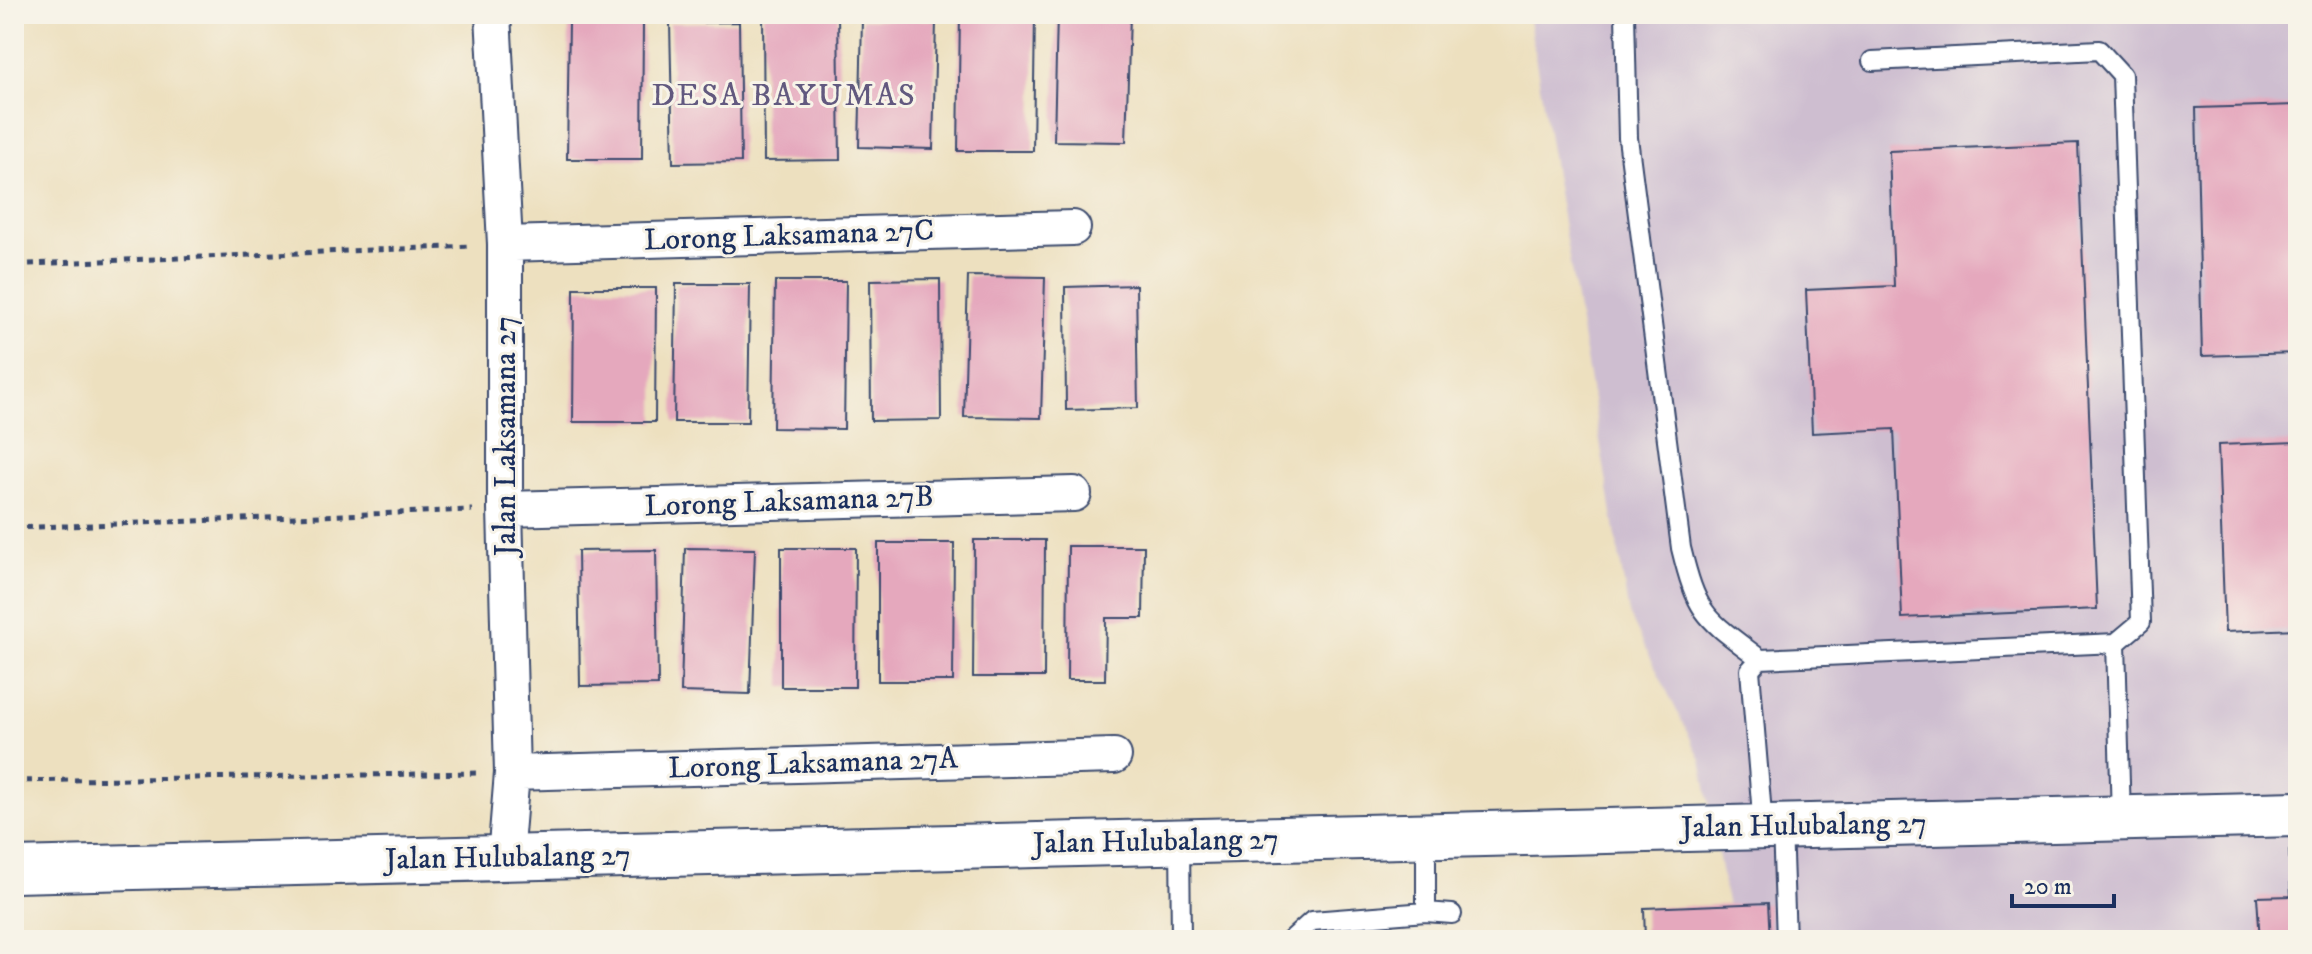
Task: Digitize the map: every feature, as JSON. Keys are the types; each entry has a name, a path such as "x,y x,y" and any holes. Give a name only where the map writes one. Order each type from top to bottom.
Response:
{"street":[{"name":"Jalan Laksamana 27","path":"493,14 505,244 505,509 512,773 505,858"},
{"name":"Lorong Laksamana 27C","path":"505,244 1073,228"},
{"name":"Lorong Laksamana 27B","path":"505,509 1074,494"},
{"name":"Lorong Laksamana 27A","path":"512,773 1114,756"},
{"name":"Jalan Hulubalang 27","path":"14,870 2298,814"}],"lane":[{"path":"1625,14 1628,138 1681,548 1693,598 1709,621 1760,659 2116,643 2141,622 2122,75 2099,50 1872,61"},
{"path":"2116,643 2121,818"},
{"path":"1760,659 1750,670 1786,940"},
{"path":"1426,835 1426,912"},
{"path":"1180,841 1181,940"},
{"path":"1291,940 1312,921 1426,912 1452,914"}],"path":[{"path":"29,264 505,244"},
{"path":"14,528 505,509"},
{"path":"14,781 512,773"}],"shaded area":[{"path":"1528,14 2298,14 2298,940 1734,940 1701,760 1629,614"}],"building":[{"path":"763,14 838,14 840,160 764,161"},
{"path":"960,14 1035,14 1033,151 958,151"},
{"path":"1057,14 1130,14 1126,142 1054,141"},
{"path":"862,19 936,20 933,149 859,147"},
{"path":"569,21 643,22 642,159 567,159"},
{"path":"739,22 741,162 673,163 670,23"},
{"path":"2298,105 2298,353 2202,356 2196,108"},
{"path":"2078,143 2097,609 1902,618 1894,429 1812,433 1806,290 1894,286 1889,151"},
{"path":"968,276 1045,277 1041,418 964,417"},
{"path":"940,279 941,420 871,421 870,280"},
{"path":"775,281 846,281 844,429 773,428"},
{"path":"676,284 750,284 748,422 674,422"},
{"path":"1136,285 1138,408 1066,410 1065,287"},
{"path":"574,288 656,288 655,422 573,422"},
{"path":"2298,442 2298,629 2225,632 2218,445"},
{"path":"974,540 1045,540 1044,677 973,677"},
{"path":"878,543 954,543 953,681 878,681"},
{"path":"1068,546 1144,546 1143,618 1106,618 1105,680 1067,680"},
{"path":"685,548 755,549 750,694 681,692"},
{"path":"781,548 856,548 855,687 781,687"},
{"path":"656,550 658,685 580,686 578,551"},
{"path":"2289,851 2298,851 2298,940 2260,940 2257,897 2291,896"},
{"path":"1768,903 1770,940 1645,940 1644,908"}],"district":[{"name":"DESA BAYUMAS","path":"784,96"}]}
